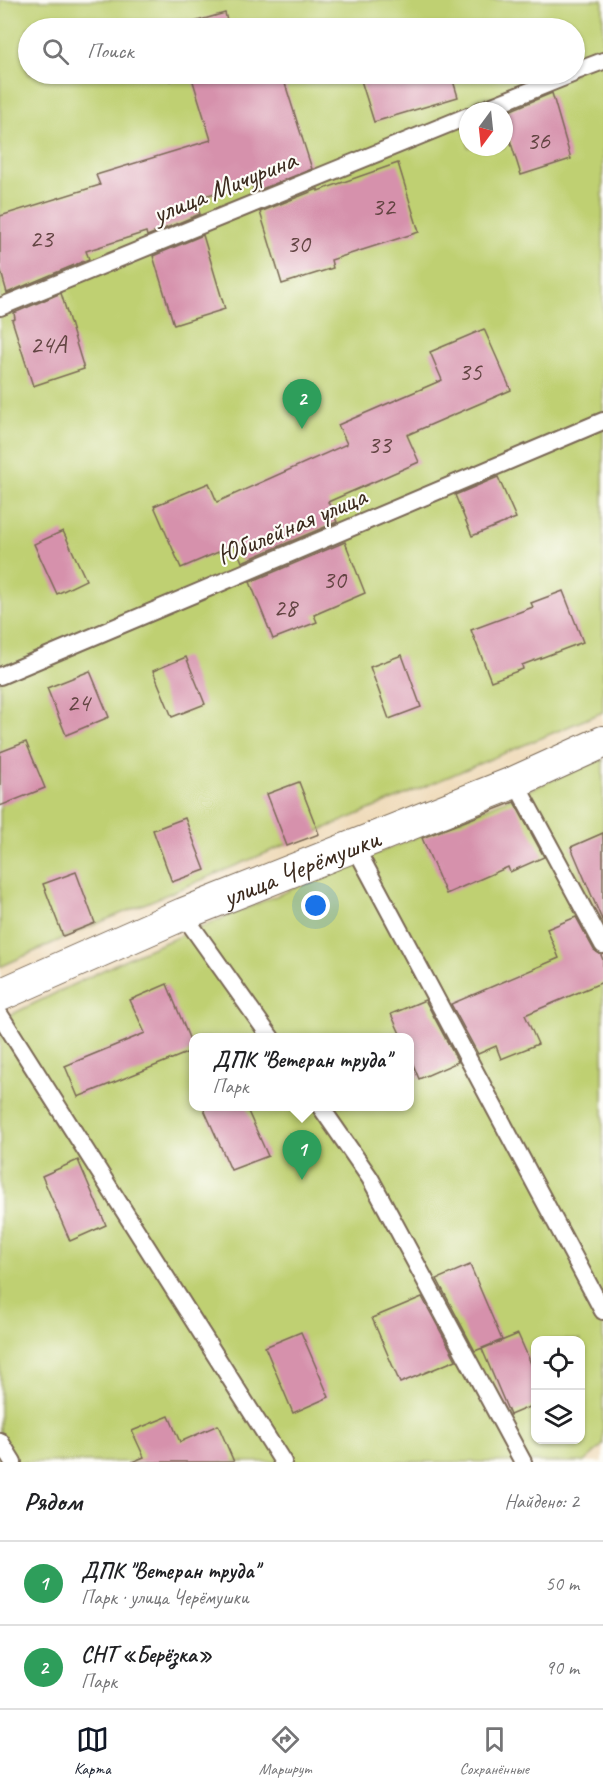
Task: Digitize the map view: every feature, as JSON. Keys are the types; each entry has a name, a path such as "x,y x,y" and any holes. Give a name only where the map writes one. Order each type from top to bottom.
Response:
{"street":[{"name":"улица Черёмушки","path":"0,995 183,914 515,782 603,742"}],"lane":[{"path":"585,68 603,61"},
{"path":"502,102 546,84"},
{"name":"улица Мичурина","path":"0,307 459,120"},
{"name":"Юбилейная улица","path":"0,676 603,421"},
{"path":"515,782 603,945"},
{"path":"354,845 603,1311"},
{"path":"183,914 267,1033"},
{"path":"0,1015 283,1462"},
{"path":"323,1111 370,1178 523,1462"},
{"path":"0,1441 13,1462"}],"green space":[{"path":"0,0 603,0 603,712 77,932 0,967"},
{"path":"603,759 603,1445 584,1462 0,1462 0,1020 130,957"}],"building":[{"path":"225,13 226,18 208,18"},
{"path":"194,84 285,84 312,169 254,192 251,182 195,199 200,214 147,236 146,232 86,251 89,259 7,293 0,268 0,216 100,185 96,175 211,140"},
{"path":"362,84 454,84 458,97 374,122"},
{"path":"552,93 571,159 521,175 513,150 513,109"},
{"path":"398,163 419,232 331,260 333,268 282,284 260,212 318,189 318,191"},
{"path":"203,235 225,309 174,325 153,256"},
{"path":"61,293 84,369 33,386 12,320 15,319 14,313"},
{"path":"484,329 511,390 407,435 419,462 328,502 337,522 242,562 235,545 181,568 154,506 209,483 217,502 347,444 338,425 442,380 430,352"},
{"path":"498,477 516,518 472,536 455,495"},
{"path":"63,531 86,580 57,594 34,544"},
{"path":"345,542 365,593 314,615 317,622 273,639 250,582"},
{"path":"563,591 583,642 522,665 523,669 491,681 471,630 533,607 531,603"},
{"path":"402,655 421,707 389,719 370,667"},
{"path":"186,657 205,704 172,717 153,671"},
{"path":"90,671 109,717 66,735 47,688"},
{"path":"26,742 45,788 0,806 0,752"},
{"path":"299,782 319,834 287,846 267,794"},
{"path":"514,802 544,857 510,872 508,867 446,894 422,838"},
{"path":"185,818 205,870 172,882 153,830"},
{"path":"603,833 603,922 571,847"},
{"path":"76,872 95,923 63,936 43,884"},
{"path":"576,917 594,950 601,955 603,982 525,1015 538,1044 501,1059 496,1046 478,1054 451,1004 559,958 547,929"},
{"path":"167,984 189,1038 189,1052 78,1097 65,1066 145,1033 130,1000"},
{"path":"425,1000 458,1062 419,1079 414,1067 414,1033 400,1033 391,1014"},
{"path":"205,1111 248,1111 268,1156 231,1170"},
{"path":"78,1160 106,1225 70,1241 42,1176"},
{"path":"470,1265 502,1340 475,1351 437,1279"},
{"path":"422,1297 456,1360 400,1383 372,1318"},
{"path":"301,1332 329,1397 293,1413 265,1347"},
{"path":"518,1334 531,1364 531,1406 510,1415 482,1349"},
{"path":"169,1416 180,1442 218,1425 234,1462 132,1462 144,1457 132,1431"}],"place":[{"name":"СНТ «Берёзка»","path":"302,429"},
{"name":"ДПК \"Ветеран труда\"","path":"302,1180"}]}
